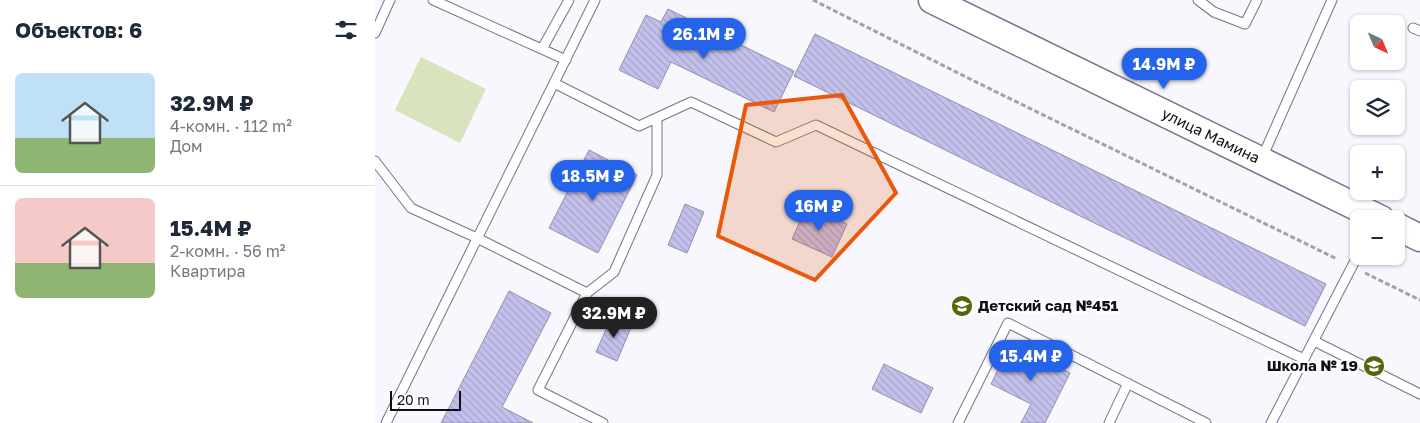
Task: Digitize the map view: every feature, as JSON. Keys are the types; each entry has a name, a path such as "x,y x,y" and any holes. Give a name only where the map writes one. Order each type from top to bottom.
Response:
{"main road":[{"name":"улица Мамина","path":"932,0 1363,210"},
{"name":"улица Мамина","path":"1405,231 1420,238"}],"lane":[{"path":"375,33 390,0"},
{"path":"433,0 566,60"},
{"path":"542,50 569,0"},
{"path":"385,423 595,0"},
{"path":"1198,0 1215,12 1245,24 1257,0"},
{"path":"1261,160 1332,0"},
{"path":"554,83 639,126 691,102 776,142 816,125 1304,359"},
{"path":"603,423 538,390 587,292 614,272 657,175 657,118"},
{"path":"375,161 411,208 587,292"},
{"path":"1271,423 1352,267"},
{"path":"958,423 1008,322 1206,423"},
{"path":"1314,341 1420,394"},
{"path":"1109,423 1128,383"}],"path":[{"path":"813,0 1420,300"}],"highlighted area":[{"path":"842,95 896,193 815,280 718,236 746,105"}],"green space":[{"path":"421,57 486,89 460,143 395,110"}],"building":[{"path":"668,9 794,71 774,112 671,62 658,89 619,70 646,15 661,22"},
{"path":"815,34 1326,284 1305,326 794,76"},
{"path":"589,150 637,175 598,253 549,228"},
{"path":"685,204 704,212 687,253 668,245"},
{"path":"807,206 847,224 832,257 792,239"},
{"path":"509,291 551,313 502,407 533,423 441,423"},
{"path":"612,316 632,325 617,361 596,352"},
{"path":"1011,343 1070,373 1045,423 1021,423 1031,404 991,384"},
{"path":"884,364 933,388 921,413 872,389"}],"place":[{"name":"Детский сад №451","path":"962,306"},
{"name":"Школа № 19","path":"1374,366"}]}
